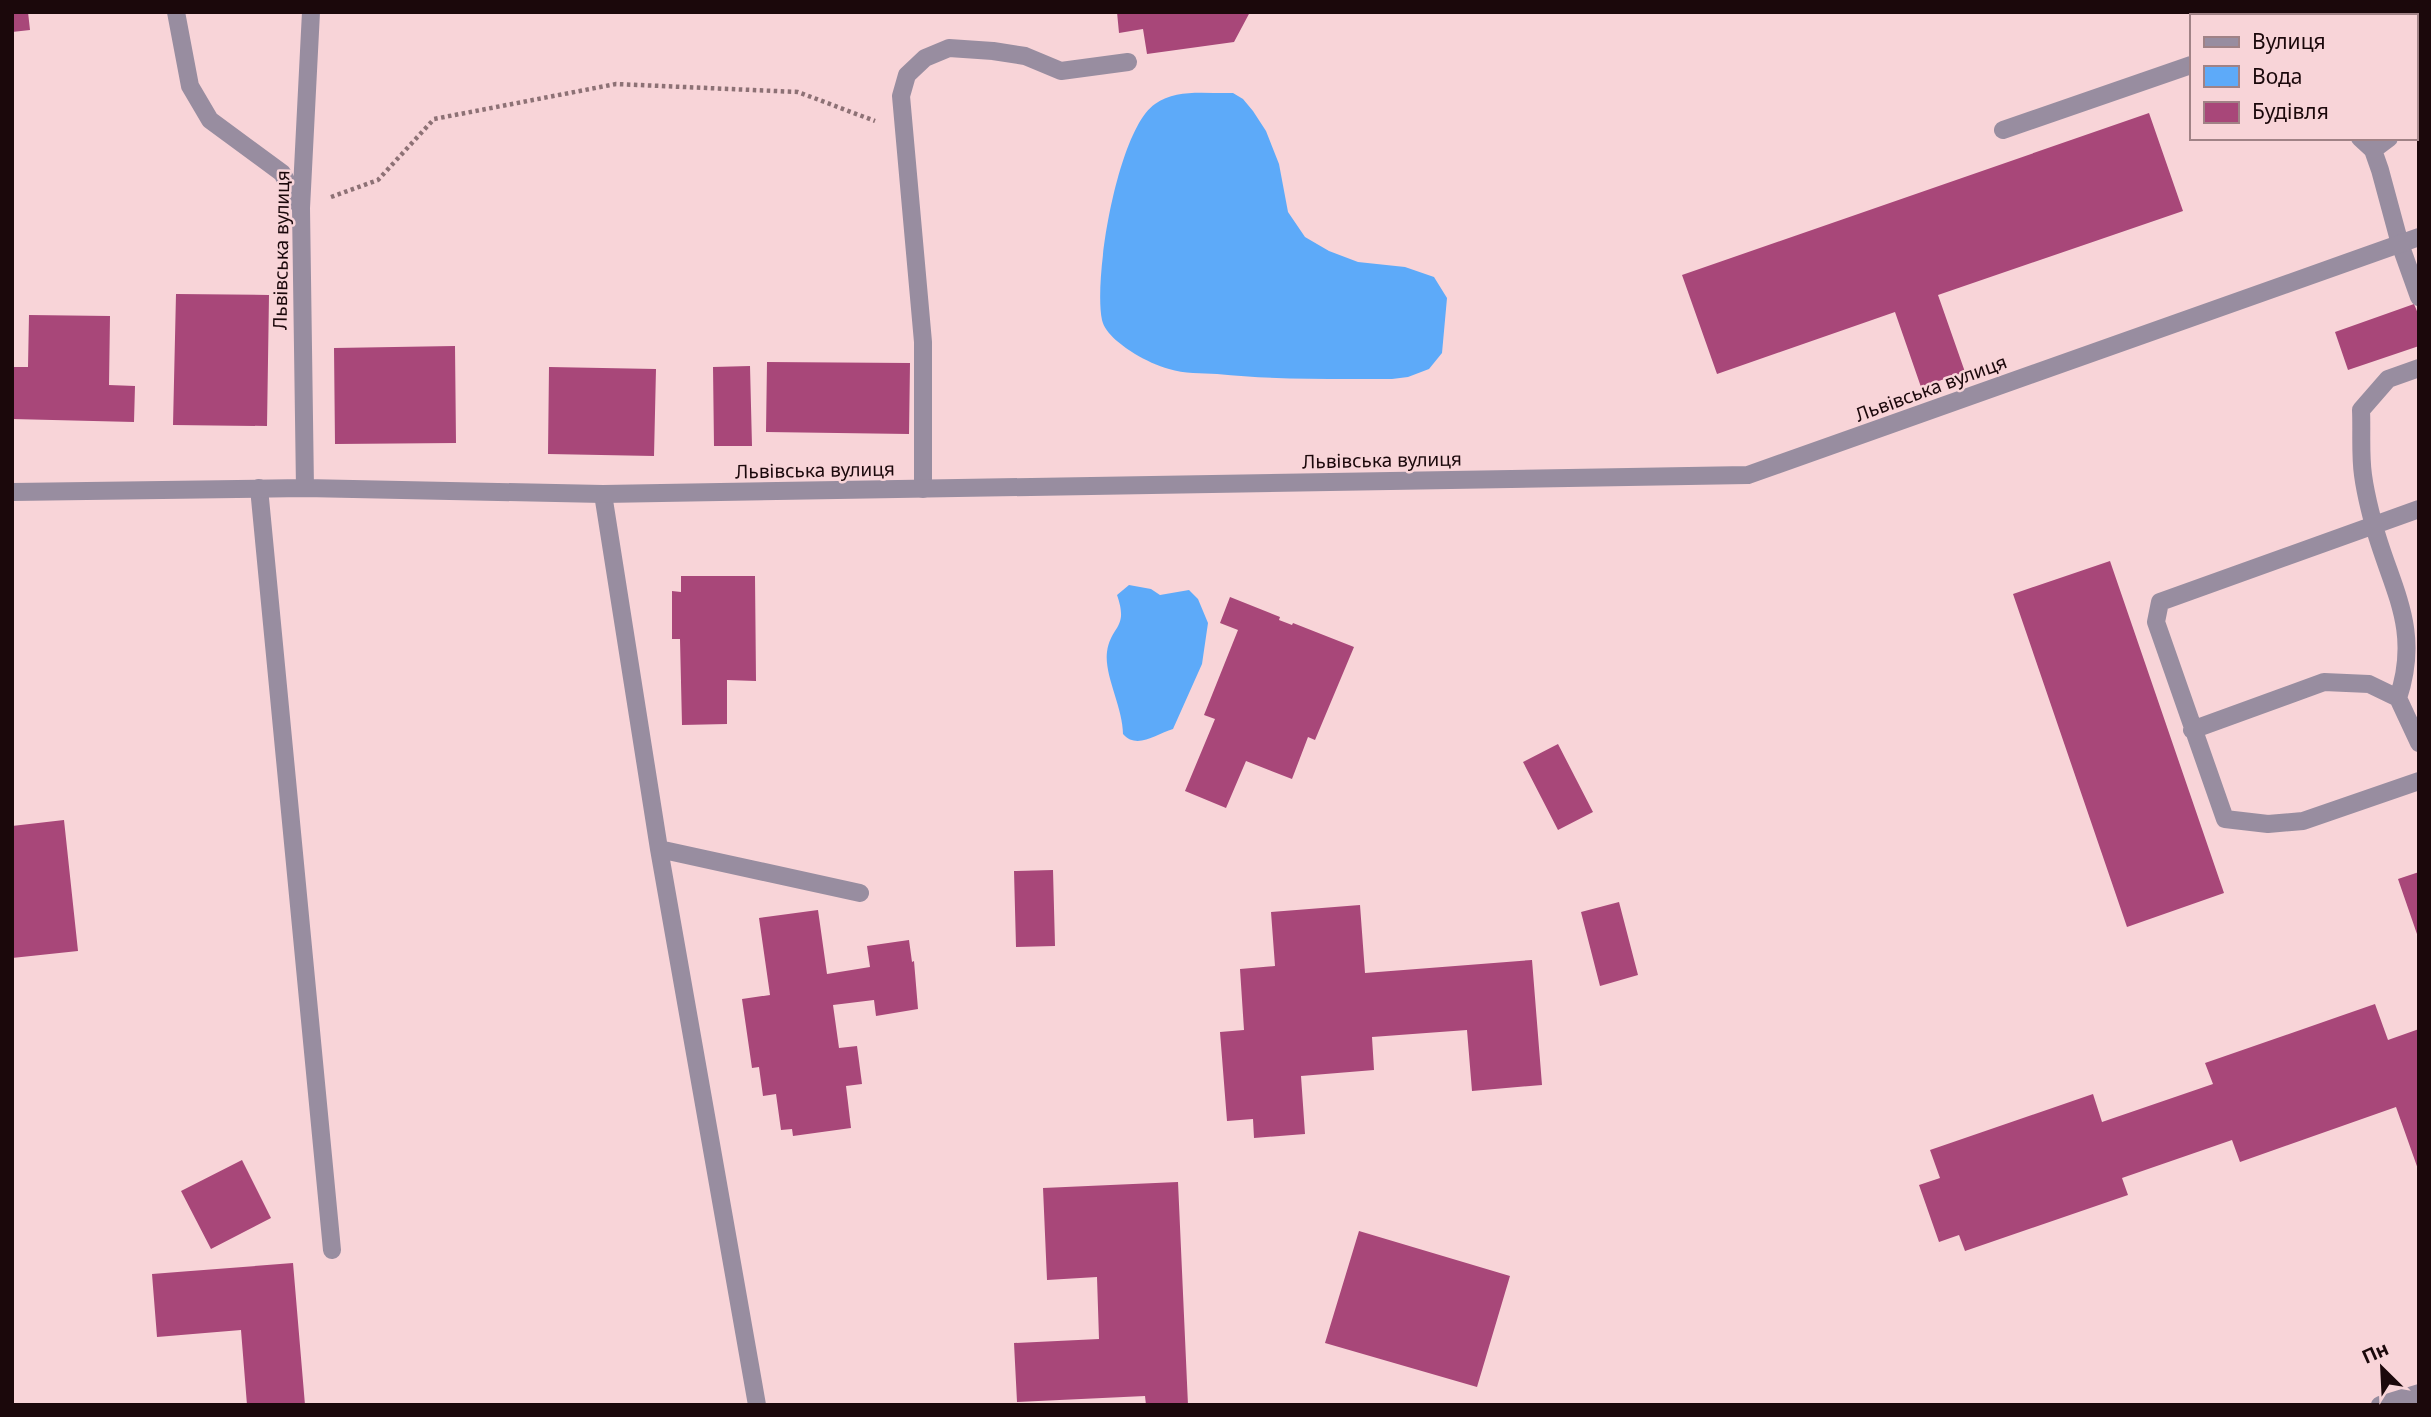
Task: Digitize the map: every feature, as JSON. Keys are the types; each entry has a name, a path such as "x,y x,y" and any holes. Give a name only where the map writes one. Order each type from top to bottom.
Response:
{"street":[{"path":"176,12 190,86 210,120 282,173 300,208"},
{"name":"Львівська вулиця","path":"305,488 300,208 311,12"},
{"path":"923,489 923,342 901,96 906,75 925,58 949,48 993,51 1025,57 1061,71 1128,62"},
{"path":"2003,130 2190,65"},
{"path":"2366,144 2380,170 2400,244 2419,297"},
{"name":"Львівська вулиця","path":"12,492 305,488 603,494 1748,475 2419,237"},
{"path":"2398,698 2404,681 2408,641 2395,585 2374,525 2362,474 2361,410 2388,379 2419,368"},
{"path":"259,488 332,1250"},
{"path":"603,494 659,849 757,1405"},
{"path":"2419,509 2160,602 2156,622 2225,819 2268,824 2302,821 2419,781"},
{"path":"2192,730 2324,682 2370,684 2398,698 2419,743"},
{"path":"659,849 860,893"},
{"path":"2380,1405 2419,1394"}],"path":[{"path":"300,208 378,180 434,119 616,84 798,92 904,132"}],"water":[{"path":"1233,93 1243,99 1266,131 1279,164 1288,212 1305,237 1329,251 1358,262 1405,267 1434,277 1447,298 1442,353 1429,369 1408,377 1392,379 1283,378 1187,373 1165,368 1135,354 1107,330 1102,320 1100,299 1105,239 1120,172 1130,142 1142,119 1155,104 1173,96"},
{"path":"1129,585 1151,589 1160,595 1189,590 1198,599 1208,623 1202,664 1173,729 1140,741 1128,739 1123,734 1107,661 1109,643 1120,621 1117,595"}],"building":[{"path":"12,12 28,12 30,30 12,32"},
{"path":"1117,12 1250,12 1234,42 1147,54 1143,29 1119,33"},
{"path":"2149,113 2183,211 1938,295 1965,372 1921,387 1895,312 1717,374 1682,275"},
{"path":"176,294 269,295 267,426 173,425"},
{"path":"2414,304 2419,316 2419,346 2348,370 2335,332"},
{"path":"29,315 110,316 109,385 135,386 134,422 12,419 12,367 28,367"},
{"path":"455,346 456,443 335,444 334,348"},
{"path":"767,362 910,363 909,434 766,432"},
{"path":"750,366 752,446 714,446 713,367"},
{"path":"549,367 656,369 654,456 548,454"},
{"path":"2110,561 2224,893 2127,927 2013,594"},
{"path":"681,576 755,576 756,681 727,680 727,724 682,725 680,639 672,639 672,591 681,592"},
{"path":"1230,597 1280,617 1279,620 1354,647 1315,740 1308,737 1292,779 1246,761 1226,808 1185,791 1215,719 1204,715 1238,630 1220,623"},
{"path":"1558,744 1593,812 1558,830 1523,762"},
{"path":"64,820 78,951 12,958 12,826"},
{"path":"1053,870 1055,946 1016,947 1014,871"},
{"path":"2419,872 2419,937 2418,937 2398,879"},
{"path":"1619,902 1638,975 1600,986 1581,912"},
{"path":"1360,905 1365,973 1532,960 1542,1085 1472,1091 1467,1030 1372,1037 1374,1070 1301,1076 1305,1134 1254,1138 1253,1119 1227,1121 1220,1032 1244,1030 1240,969 1275,966 1271,912"},
{"path":"818,910 827,974 870,967 867,946 909,940 912,962 914,961 918,1009 876,1016 874,1000 833,1005 839,1048 857,1046 862,1084 846,1086 851,1128 793,1136 792,1129 781,1130 776,1094 763,1096 759,1067 752,1068 742,999 770,995 759,918"},
{"path":"2375,1004 2388,1040 2419,1029 2419,1172 2396,1107 2240,1162 2232,1140 2122,1178 2128,1195 1965,1251 1959,1235 1939,1242 1919,1185 1940,1178 1930,1150 2093,1094 2102,1122 2213,1084 2205,1063"},
{"path":"242,1160 271,1218 211,1249 181,1191"},
{"path":"1178,1182 1188,1405 1146,1405 1145,1396 1017,1402 1014,1343 1099,1339 1097,1277 1047,1280 1043,1188"},
{"path":"1359,1231 1510,1276 1477,1387 1325,1343"},
{"path":"293,1263 305,1405 247,1405 241,1330 157,1337 152,1274"}]}
